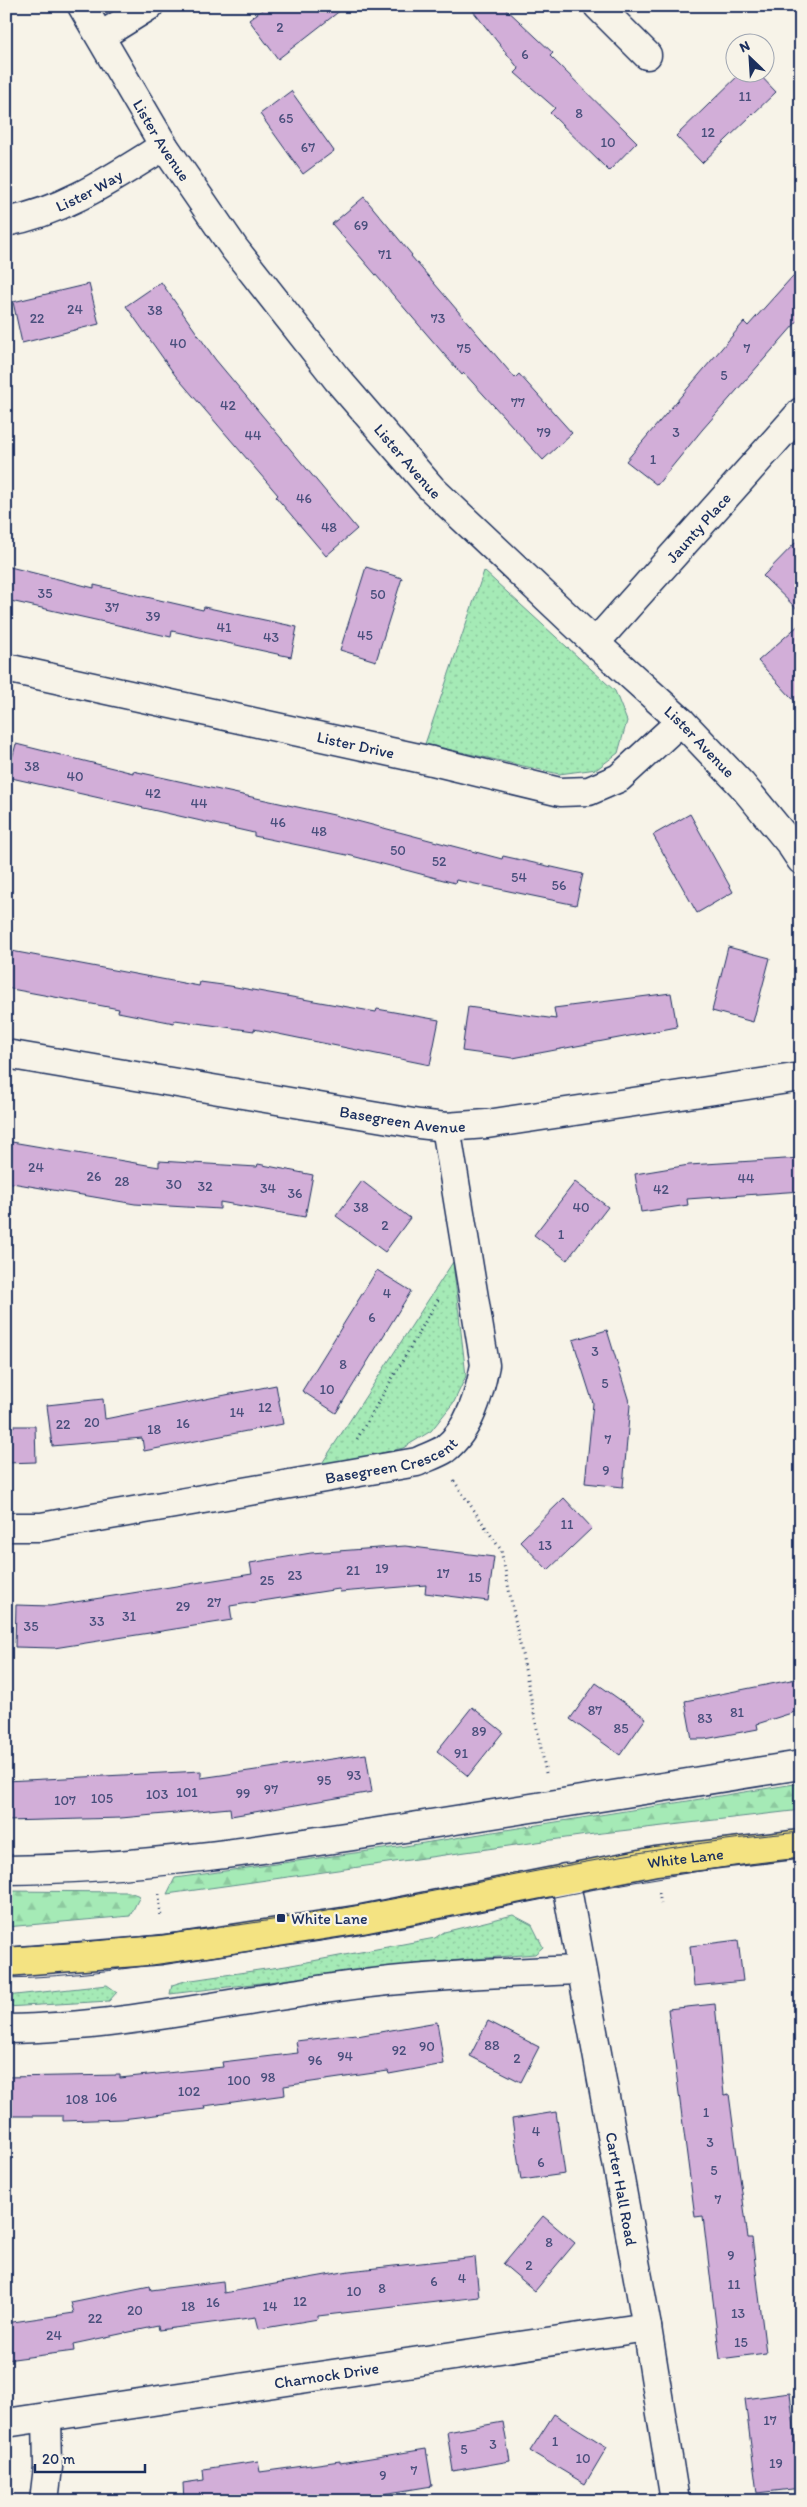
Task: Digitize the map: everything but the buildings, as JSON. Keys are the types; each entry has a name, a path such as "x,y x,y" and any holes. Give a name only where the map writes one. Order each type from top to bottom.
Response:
{"main road":[{"name":"White Lane","path":"6,1962 161,1950 362,1919 673,1858 801,1844"}],"street":[{"name":"Lister Avenue","path":"82,6 164,146 234,248 337,379 432,489 595,643 681,721 742,784 801,860"},
{"path":"101,36 149,6"},
{"path":"598,6 646,55"},
{"name":"Lister Way","path":"6,222 30,218 86,194 164,146"},
{"name":"Jaunty Place","path":"595,643 801,412"},
{"name":"Lister Drive","path":"6,668 560,792 589,791 620,778 681,721"},
{"name":"Basegreen Avenue","path":"6,1054 377,1118 446,1127 487,1124 801,1078"},
{"name":"Basegreen Crescent","path":"6,1527 42,1527 335,1477 417,1462 445,1449 465,1424 478,1397 485,1365 446,1127"},
{"path":"6,1870 76,1869 156,1863 291,1846 801,1764"},
{"name":"Carter Hall Road","path":"565,1878 647,2328 675,2501"},
{"path":"6,2029 35,2029 156,2016 396,1980 581,1970"},
{"name":"Charnock Drive","path":"6,2423 647,2328"},
{"path":"44,2501 48,2467 47,2417"}],"path":[{"path":"335,1477 466,1251"},
{"path":"435,1453 501,1550 553,1805"},
{"path":"658,1893 661,1902"}],"green space":[{"path":"484,571 615,691 627,721 618,753 597,769 559,774 425,744"},
{"path":"453,1262 466,1376 454,1402 431,1431 403,1448 319,1468"},
{"path":"801,1783 801,1810 594,1834 167,1894 175,1878 405,1846"},
{"path":"6,1891 129,1892 140,1896 130,1916 6,1927"},
{"path":"513,1915 532,1925 543,1947 535,1954 425,1963 170,1994 172,1985 185,1981 286,1966 435,1938 444,1932"},
{"path":"107,1985 117,1992 109,2001 6,2007 6,1996"}],"tram line":[{"path":"6,1947 211,1929 344,1908 669,1848 801,1832"},
{"path":"6,1978 58,1976 321,1941 645,1880 801,1858"}],"place":[{"name":"White Lane","path":"281,1918"}]}
